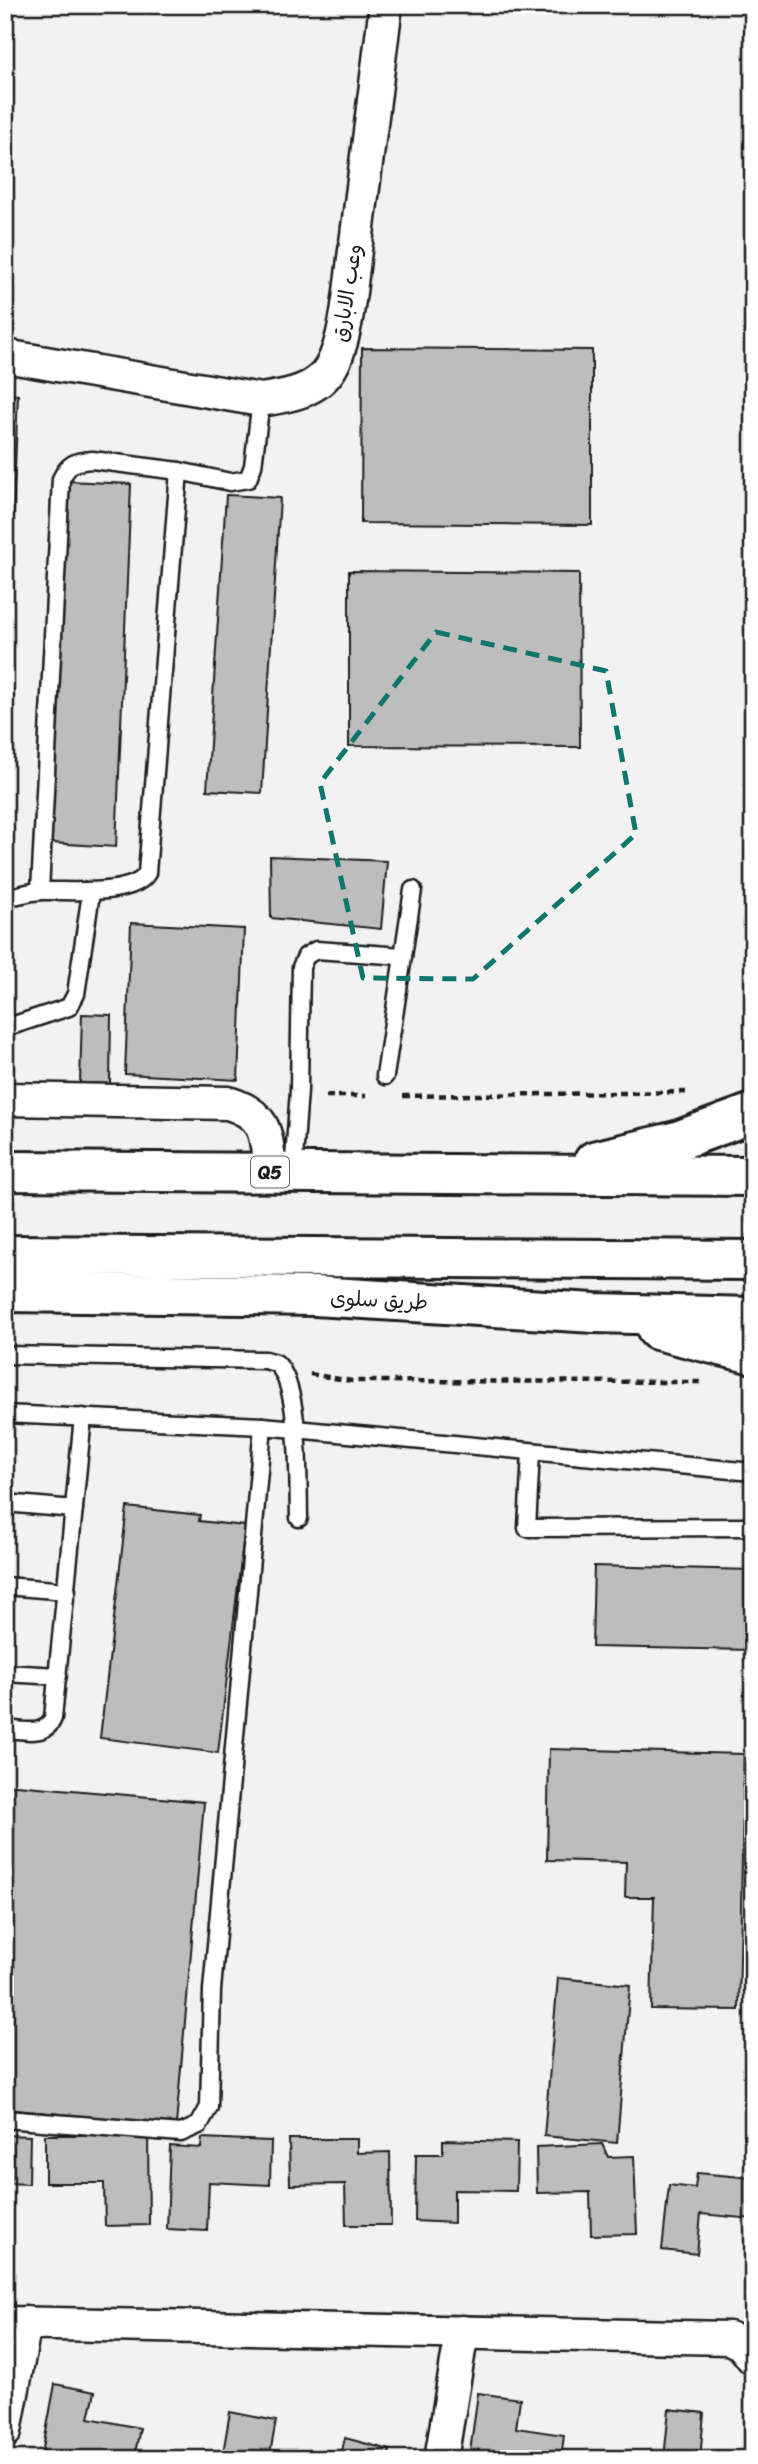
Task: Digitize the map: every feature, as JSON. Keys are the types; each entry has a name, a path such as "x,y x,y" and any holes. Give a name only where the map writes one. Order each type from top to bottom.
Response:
{"highway":[{"path":"534,1175 677,1141 753,1112"},
{"name":"Q5","path":"5,1171 753,1176"},
{"path":"5,1255 753,1260"},
{"name":"طريق سلوى","path":"5,1292 315,1296 594,1313 753,1317"},
{"path":"594,1313 753,1354"}],"street":[{"name":"وعب الابارق","path":"5,356 261,400 291,396 314,384 330,369 340,346 386,5"},
{"path":"5,1099 228,1103 246,1108 258,1119 282,1173"},
{"path":"5,2431 15,2323 729,2338 742,2344 753,2358"},
{"path":"441,2459 463,2332"}],"lane":[{"path":"40,891 61,479 67,466 78,461 92,460 179,471 230,482 248,479 253,466 261,400"},
{"path":"5,898 40,891 91,892 138,883 147,873 179,471"},
{"path":"384,1076 413,890"},
{"path":"5,1028 69,1007 76,994 91,892"},
{"path":"282,1173 299,1096 301,967 306,956 316,950 403,956"},
{"path":"5,1355 265,1360 276,1363 286,1377 296,1429 299,1518"},
{"path":"5,1414 263,1426 753,1472"},
{"path":"5,1729 35,1731 51,1726 54,1718 83,1417"},
{"path":"5,2119 181,2133 200,2125 209,2107 212,1990 263,1426"},
{"path":"531,1452 527,1528 753,1527"},
{"path":"5,1503 74,1509"},
{"path":"5,1586 67,1591"},
{"path":"5,1673 58,1676"}],"path":[{"path":"396,1096 699,1092"},
{"path":"299,1096 368,1096"},
{"path":"282,1368 352,1381 704,1382"}],"highlighted area":[{"path":"436,632 606,671 636,834 473,979 363,978 320,783"}],"building":[{"path":"362,348 592,350 592,525 361,523"},
{"path":"5,394 18,395 5,714"},
{"path":"67,481 131,484 116,847 51,843"},
{"path":"226,495 280,498 262,793 207,790"},
{"path":"349,571 579,573 580,747 349,746"},
{"path":"270,856 387,861 381,929 271,918"},
{"path":"131,923 244,929 238,1080 125,1074"},
{"path":"82,1014 111,1015 110,1084 80,1083"},
{"path":"127,1507 200,1515 199,1521 245,1526 218,1753 100,1738"},
{"path":"594,1566 753,1570 753,1650 592,1647"},
{"path":"549,1749 744,1754 739,2010 651,2009 654,1897 625,1897 626,1862 547,1860"},
{"path":"5,1784 204,1802 176,2125 5,2109"},
{"path":"558,1978 630,1985 617,2143 544,2136"},
{"path":"5,2135 30,2136 29,2184 5,2183"},
{"path":"45,2135 148,2135 149,2225 105,2226 104,2183 45,2183"},
{"path":"202,2138 271,2141 270,2185 209,2182 207,2231 167,2229 170,2146 201,2148"},
{"path":"289,2139 357,2139 357,2153 390,2152 391,2225 346,2225 345,2184 290,2185"},
{"path":"443,2140 517,2142 516,2191 454,2190 454,2223 415,2221 416,2154 443,2154"},
{"path":"602,2144 608,2157 634,2156 637,2234 591,2235 590,2192 537,2193 536,2147"},
{"path":"697,2173 753,2178 753,2219 701,2214 697,2254 662,2250 669,2185 695,2188"},
{"path":"55,2384 95,2392 89,2418 140,2428 134,2459 41,2459"},
{"path":"478,2393 520,2399 516,2428 564,2435 561,2459 469,2459"},
{"path":"669,2409 704,2413 700,2459 664,2459"},
{"path":"230,2412 276,2421 269,2459 222,2459"},
{"path":"345,2438 390,2450 388,2459 307,2459 310,2450 340,2458"}]}
